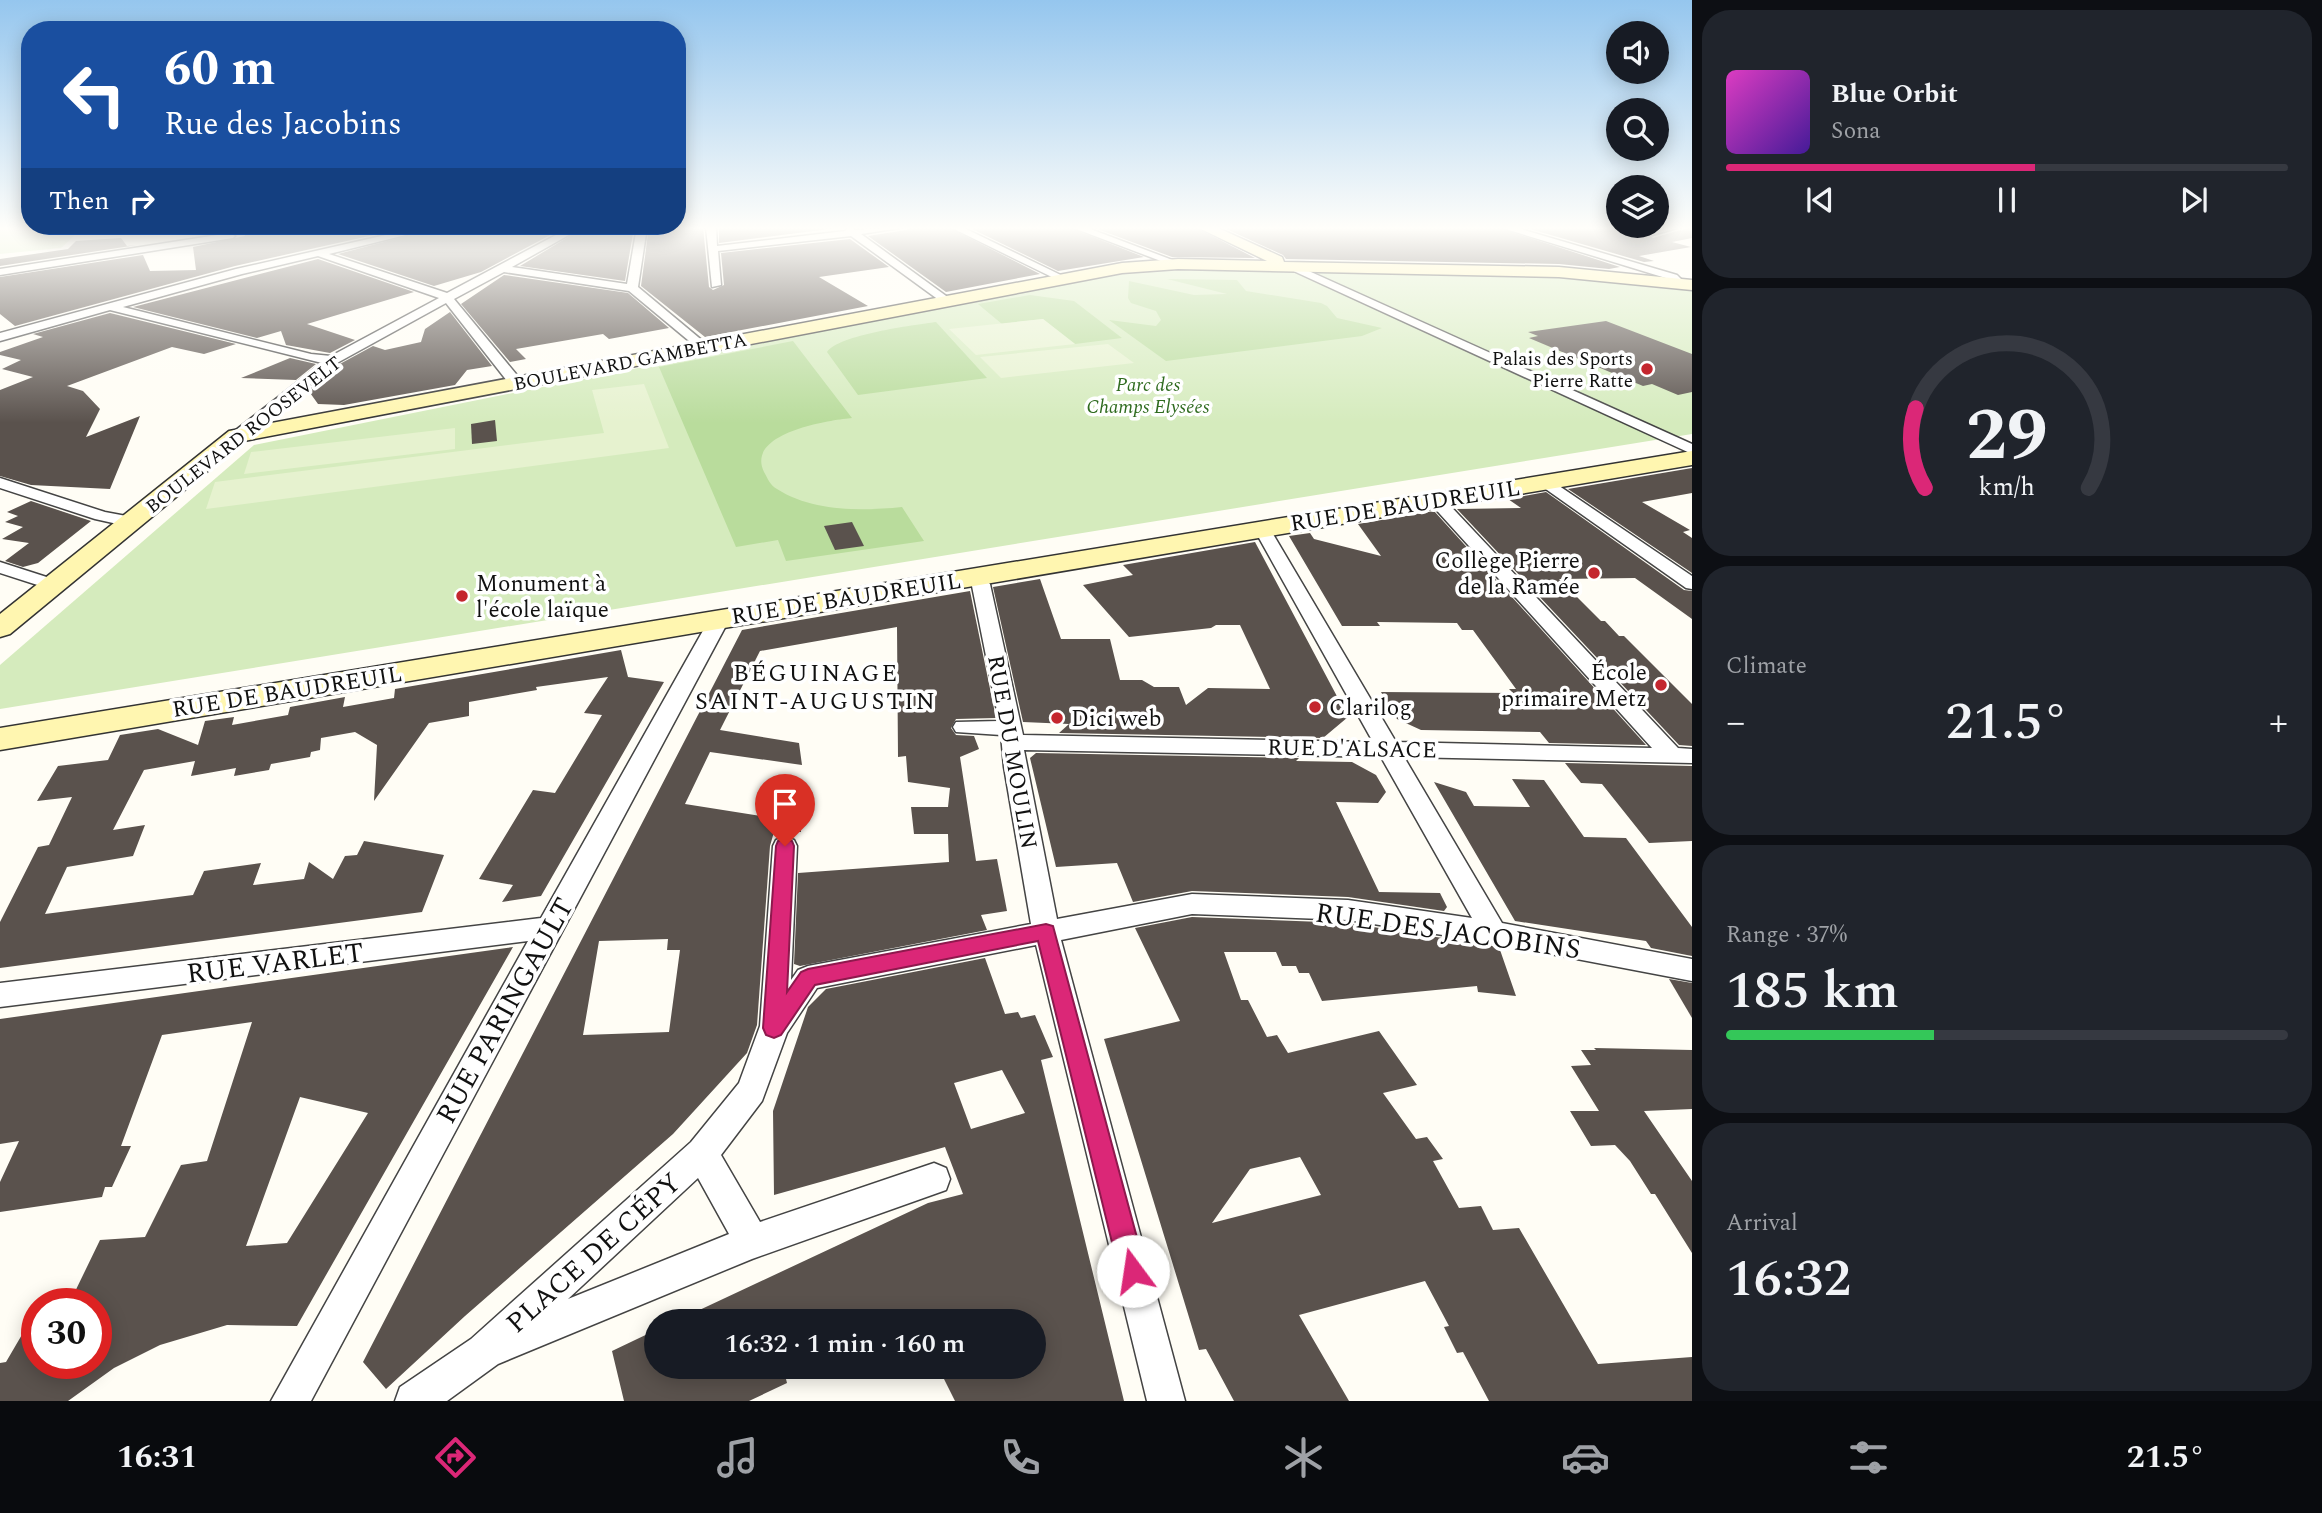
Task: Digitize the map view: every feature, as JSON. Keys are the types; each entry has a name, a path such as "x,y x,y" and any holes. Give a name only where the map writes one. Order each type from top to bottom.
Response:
{"main road":[{"name":"BOULEVARD GAMBETTA","path":"237,436 993,292"},
{"name":"BOULEVARD ROOSEVELT","path":"0,628 237,436"},
{"name":"RUE DE BAUDREUIL","path":"0,739 1692,457"}],"street":[{"path":"0,337 163,292"},
{"path":"433,292 447,297 516,383"},
{"name":"BOULEVARD ROOSEVELT","path":"237,436 333,360 455,292"},
{"path":"637,292 704,347"},
{"path":"935,292 947,301"},
{"path":"1348,292 1692,450"},
{"path":"111,307 311,358 333,360"},
{"path":"1546,482 1692,584"},
{"path":"0,483 101,516 131,522"},
{"path":"1436,500 1682,756"},
{"path":"1262,529 1493,932"},
{"path":"0,567 53,585"},
{"name":"RUE DU MOULIN","path":"972,577 981,584 1012,735 1046,932 1166,1401"},
{"name":"RUE PARINGAULT","path":"289,1401 719,620"},
{"path":"964,727 1012,735"},
{"name":"RUE D'ALSACE","path":"1012,735 1388,749 1682,756"},
{"path":"774,1028 785,846"},
{"name":"RUE DES JACOBINS","path":"774,1028 808,978 1192,904 1348,910 1493,932 1692,970"},
{"name":"RUE VARLET","path":"0,995 550,928"},
{"name":"PLACE DE CÉPY","path":"414,1401 484,1352 702,1153 751,1091 774,1028"},
{"name":"PLACE DE CÉPY","path":"702,1153 752,1242"},
{"name":"PLACE DE CÉPY","path":"484,1352 752,1242 934,1179"}],"green space":[{"name":"Parc des Champs Elysées","path":"1014,292 1692,292 1692,434 0,709 0,665 254,445"},
{"path":"1128,292 1227,294 1221,292 1255,292 1321,303 1337,318 1382,328 1362,336 1166,361 1109,320 1156,326 1161,320 1156,311 1131,303"},
{"path":"1030,295 1074,301 1122,338 1075,344 1043,319 1002,324 978,304"},
{"path":"1043,319 1075,344 976,355 949,329"},
{"path":"936,322 987,378 858,395 827,352 834,346 861,336"},
{"path":"793,341 852,418 809,426 777,438 766,447 761,459 769,482 791,497 822,506 854,509 902,507 924,541 786,561 778,540 736,547 659,367"},
{"path":"1108,344 1134,363 1001,378 980,357"},
{"path":"644,384 669,448 206,509 215,482 604,433 592,390"},
{"path":"455,428 455,449 244,474 251,452"}],"building":[{"path":"0,292 138,292 15,326 0,314"},
{"path":"189,292 413,292 307,324 355,340 330,353 286,345 281,331 257,338 133,307"},
{"path":"478,292 624,292 628,293 669,328 609,339 603,334 516,349 526,359 510,362 461,304"},
{"path":"649,292 845,292 868,306 705,337"},
{"path":"450,312 492,366 467,370 455,385 344,405 318,404 308,390 338,365 373,346 385,350 421,342 425,329"},
{"path":"110,313 236,344 204,354 172,347 67,386 83,391 100,409 86,437 140,416 110,489 31,485 0,476 0,390 33,377 2,369 21,360 0,355 0,352 43,337 33,334"},
{"name":"Palais des Sports Pierre Ratte","path":"1606,321 1692,354 1692,392 1678,395 1652,384 1643,386 1529,338 1538,336 1528,332"},
{"path":"290,358 316,364 296,380 241,378"},
{"path":"495,420 497,441 472,444 471,424"},
{"path":"1692,468 1692,493 1642,502 1690,530 1683,532 1692,538 1692,573 1568,489"},
{"path":"1546,492 1684,590 1692,591 1692,619 1635,578 1559,579 1601,621 1605,621 1619,636 1624,636 1692,704 1692,746 1679,745 1457,509 1521,508 1508,499"},
{"path":"31,501 91,521 38,563 23,567 5,561 29,543 2,539 23,527 5,522 18,516 7,512"},
{"path":"1434,511 1646,745 1549,743 1540,732 1421,730 1397,719 1381,692 1513,693 1509,689 1516,689 1473,630 1462,630 1457,623 1377,622 1380,626 1342,626 1289,536 1310,533 1314,539 1381,556 1358,524"},
{"path":"852,522 864,546 835,550 824,526"},
{"path":"1255,542 1348,717 1323,738 1059,733 1069,724 1023,722 993,587 1040,579 1061,639 1110,639 1120,680 1142,680 1154,687 1179,687 1186,705 1208,688 1270,689 1240,625 1216,625 1211,628 1129,637 1083,585 1133,575 1123,565"},
{"path":"970,591 996,718 956,719 951,728 956,735 974,736 979,749 960,757 976,861 997,859 1007,911 981,915 987,930 800,966 794,964 798,873 949,862 948,834 914,834 911,807 948,807 950,788 908,782 906,756 898,757 897,627 760,651 720,730 799,743 802,765 710,752 685,804 767,817 788,807 801,807 801,832 774,832 770,846 757,1025 747,1053 673,1134 386,1389 363,1362 742,630","holes":["668,939 667,950 680,950 669,1032 583,1035 599,941"]},
{"path":"621,650 628,677 664,682 541,896 502,902 513,885 479,879 533,790 555,793 602,715 584,713 608,677 536,687 537,690 469,702 469,716 429,723 374,801 377,745 355,732 321,738 320,750 311,752 310,757 271,764 269,770 234,776 236,768 191,776 195,761 144,770 113,830 145,825 133,856 67,867 45,914 193,895 204,871 261,863 253,885 304,879 309,862 333,879 345,856 357,855 364,841 444,855 422,912 0,968 0,922 38,847 49,845 72,797 37,801 58,766 108,760 120,735 158,729 198,745 205,721 234,717 232,725 288,715 290,707 345,697 343,707 394,698 395,689"},
{"path":"1036,753 1299,758 1296,761 1352,762 1376,775 1386,792 1378,803 1336,802 1379,892 1440,893 1447,907 1444,911 1348,897 1192,891 1133,902 1117,863 1056,867 1030,758"},
{"path":"1565,763 1692,766 1692,841 1649,843 1602,784 1581,783"},
{"path":"1512,779 1544,780 1584,837 1626,838 1692,927 1692,956 1651,948 1646,941 1515,921 1434,782 1466,792 1474,806 1530,807"},
{"path":"1192,917 1348,923 1499,947 1516,996 1478,992 1477,986 1322,1001 1309,973 1299,973 1296,966 1282,966 1276,952 1224,952 1241,1000 1248,1000 1267,1037 1277,1035 1288,1053 1379,1031 1417,1085 1383,1093 1416,1139 1427,1137 1443,1159 1433,1161 1459,1208 1481,1206 1493,1230 1519,1228 1598,1364 1692,1357 1692,1401 1489,1401 1463,1352 1457,1353 1444,1327 1449,1326 1425,1281 1299,1315 1349,1401 1234,1401 1206,1349 1199,1350 1104,1039 1180,1021 1135,928","holes":["1300,1157 1321,1195 1212,1223 1250,1169"]},
{"path":"513,947 297,1326 227,1325 160,1345 112,1369 112,1288 77,1288 100,1240 145,1237 181,1165 207,1161 252,1022 162,1035 121,1146 131,1146 112,1187 105,1187 102,1197 0,1212 0,1182 19,1141 0,1144 0,1019","holes":["300,1097 368,1113 287,1243 246,1246"]},
{"path":"985,958 1005,1014 1018,1012 1021,1018 1035,1015 1053,1057 1041,1060 1124,1401 955,1401 944,1379 1046,1379 1046,1309 702,1309 928,1203 963,1194 945,1147 774,1195 773,1111 808,1007 826,989","holes":["1002,1070 1025,1113 971,1129 954,1083"]},
{"path":"1669,979 1692,983 1692,1018"},
{"path":"1594,1048 1692,1050 1692,1109 1644,1111 1692,1181 1692,1253 1655,1194 1651,1194 1630,1161 1615,1145 1591,1146 1570,1111 1599,1111 1571,1066 1591,1065 1581,1050 1596,1050"},
{"path":"21,1336 21,1379 99,1379 68,1401 0,1401 0,1363 6,1362"},
{"path":"644,1336 644,1379 786,1379 787,1383 749,1401 624,1401 612,1351"}],"place":[{"name":"Palais des Sports Pierre Ratte","path":"1647,369"},
{"name":"Collège Pierre de la Ramée","path":"1594,573"},
{"name":"Monument à l'école laïque","path":"462,596"},
{"name":"École primaire Metz","path":"1661,685"},
{"name":"Clarilog","path":"1315,707"},
{"name":"Dici web","path":"1057,718"}],"district":[{"name":"BÉGUINAGE SAINT-AUGUSTIN","path":"816,687"}],"route":[{"path":"785,846 774,1028 808,978 1046,932 1133,1271"}]}
